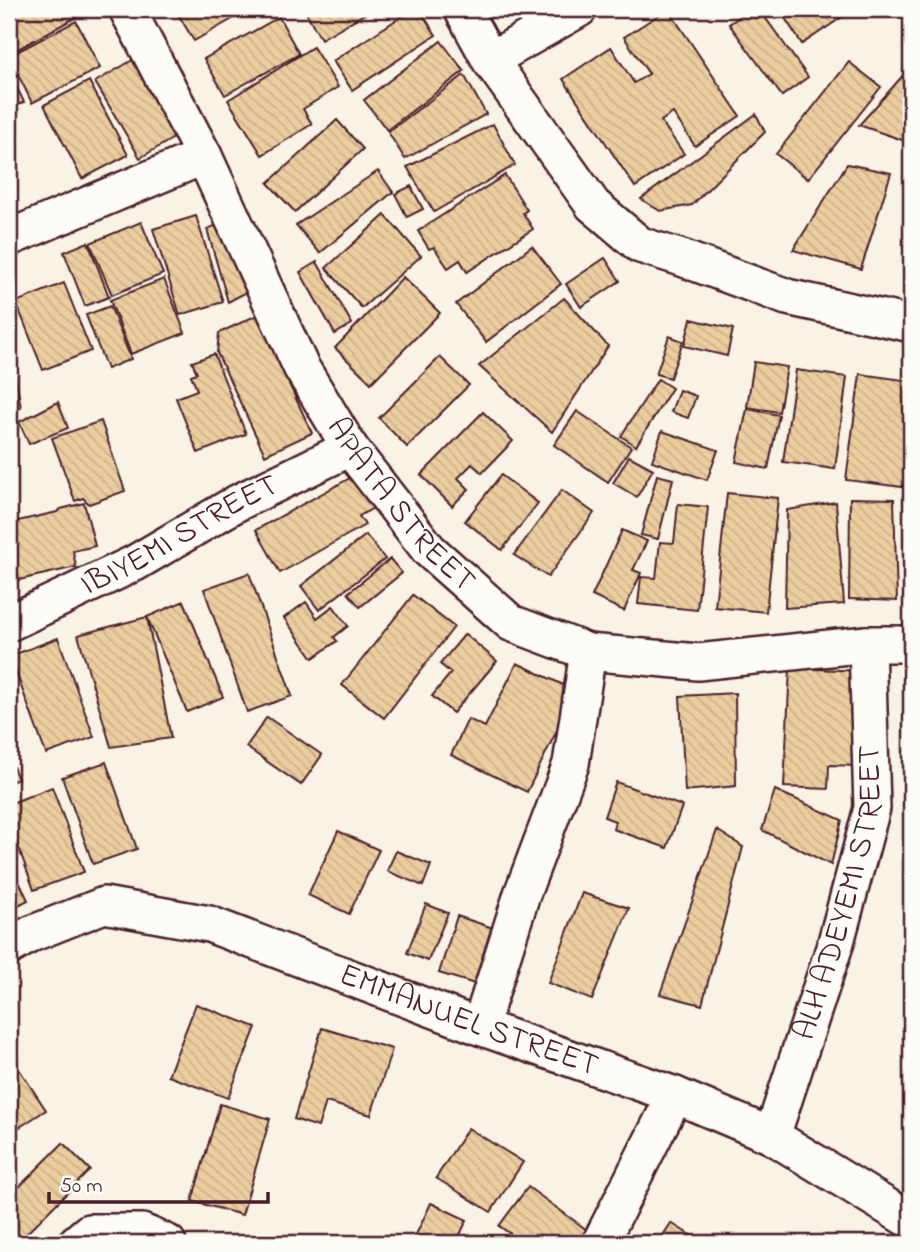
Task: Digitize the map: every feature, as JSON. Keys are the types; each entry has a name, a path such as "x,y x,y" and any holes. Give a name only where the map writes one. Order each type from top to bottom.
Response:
{"street":[{"name":"APATA STREET","path":"127,9 204,156 301,367 350,447 429,550 511,623 588,652 698,662 867,644 911,644"},
{"path":"463,9 490,60 593,205 640,245 787,297 911,324"},
{"path":"490,60 579,9"},
{"path":"9,238 204,156"},
{"name":"IBIYEMI STREET","path":"9,623 135,562 237,503 350,447"},
{"name":"ALH ADEYEMI STREET","path":"772,1136 836,942 872,808 867,644"},
{"path":"480,1027 522,894 571,764 588,652"},
{"name":"EMMANUEL STREET","path":"9,947 31,934 104,905 209,924 480,1027 675,1095 772,1136 911,1221"},
{"path":"600,1243 675,1095"},
{"path":"76,1243 89,1232 142,1232 168,1243"}],"building":[{"path":"9,9 77,9 80,15 9,54"},
{"path":"175,9 250,9 194,41"},
{"path":"304,9 373,9 321,39"},
{"path":"413,9 419,9 436,35 352,90 333,61"},
{"path":"668,9 740,116 695,146 673,113 661,121 684,154 635,187 563,79 611,47 634,83 649,74 624,37"},
{"path":"751,9 759,9 808,77 782,96 729,24"},
{"path":"779,9 854,9 802,44"},
{"path":"279,17 299,54 225,95 204,59"},
{"path":"76,21 100,68 32,103 9,56"},
{"path":"441,41 464,71 387,130 364,100"},
{"path":"313,47 338,87 303,109 312,124 262,155 228,100"},
{"path":"143,54 187,130 140,158 95,82"},
{"path":"849,62 881,87 808,179 776,154"},
{"path":"911,66 911,143 859,125 892,88"},
{"path":"9,72 24,102 9,110"},
{"path":"464,75 486,114 405,159 388,132"},
{"path":"89,81 128,155 82,179 44,105"},
{"path":"756,114 765,132 692,205 660,211 641,199"},
{"path":"337,120 363,149 295,212 268,183"},
{"path":"493,124 515,165 434,212 407,167"},
{"path":"847,164 891,173 861,269 793,250"},
{"path":"378,171 393,192 320,253 296,225"},
{"path":"505,175 527,210 523,213 533,229 467,272 460,260 448,268 434,247 429,249 418,231"},
{"path":"411,186 423,209 407,217 395,194"},
{"path":"385,215 421,256 362,308 326,268"},
{"path":"196,216 223,302 180,315 153,229"},
{"path":"141,222 163,274 112,295 90,243"},
{"path":"225,222 254,288 228,302 207,229"},
{"path":"88,242 109,297 85,306 64,252"},
{"path":"532,246 561,284 486,342 456,304"},
{"path":"605,258 620,281 581,307 566,284"},
{"path":"317,262 352,324 335,334 300,272"},
{"path":"403,277 440,313 371,383 335,348"},
{"path":"164,279 185,333 131,354 110,300"},
{"path":"64,283 91,351 43,370 16,302"},
{"path":"564,298 608,346 552,432 479,366"},
{"path":"110,306 131,359 107,369 86,315"},
{"path":"257,315 312,433 265,455 217,353 219,333"},
{"path":"691,319 733,329 727,356 684,346"},
{"path":"669,336 683,341 670,378 656,374"},
{"path":"9,339 21,408 9,410"},
{"path":"214,354 246,434 198,453 176,398 197,390 191,375 197,373 192,362"},
{"path":"440,357 469,385 407,447 379,418"},
{"path":"754,362 787,367 779,412 747,407"},
{"path":"796,370 847,377 835,469 783,462"},
{"path":"860,374 911,381 911,488 846,480"},
{"path":"658,379 672,388 636,446 621,436"},
{"path":"679,390 696,396 688,418 671,412"},
{"path":"58,402 68,428 29,444 19,422"},
{"path":"747,409 779,415 768,469 736,462"},
{"path":"577,411 631,447 608,482 554,445"},
{"path":"483,412 513,441 482,473 472,464 458,478 469,489 452,506 421,475"},
{"path":"101,421 125,491 89,504 83,498 75,501 52,438"},
{"path":"662,431 718,450 707,480 652,461"},
{"path":"629,456 653,469 637,497 613,483"},
{"path":"359,473 377,506 359,516 365,525 280,573 256,530"},
{"path":"501,475 538,503 502,550 465,521"},
{"path":"657,475 673,479 658,539 641,535"},
{"path":"562,490 594,513 548,577 514,555"},
{"path":"727,493 778,498 766,612 715,607"},
{"path":"911,497 911,598 904,597"},
{"path":"850,498 894,499 897,601 849,599"},
{"path":"836,502 844,604 785,608 787,510"},
{"path":"84,503 95,546 73,551 76,567 19,580 9,538 9,523"},
{"path":"678,504 708,507 697,610 638,604 641,577 656,578 660,542 674,543"},
{"path":"622,530 647,541 633,570 641,573 624,611 592,596"},
{"path":"366,535 385,559 319,610 301,586"},
{"path":"390,559 402,573 360,607 348,593"},
{"path":"249,573 292,696 247,712 204,589"},
{"path":"413,595 454,627 384,718 342,685"},
{"path":"184,601 223,697 187,712 147,617"},
{"path":"306,602 317,618 333,606 348,626 334,637 337,641 313,658 284,618"},
{"path":"147,617 171,738 111,747 78,635"},
{"path":"465,634 497,661 453,713 432,696 451,673 440,664"},
{"path":"58,638 94,737 46,754 10,656"},
{"path":"517,663 576,691 527,792 451,755 468,719 485,727"},
{"path":"790,668 863,671 859,766 829,765 828,789 784,787"},
{"path":"735,693 736,786 685,791 680,696"},
{"path":"267,717 322,755 301,785 246,747"},
{"path":"911,744 911,773 907,772"},
{"path":"9,757 18,779 9,783"},
{"path":"106,762 137,849 93,864 62,777"},
{"path":"616,782 682,806 667,848 613,829 615,821 604,817"},
{"path":"52,787 84,872 34,890 9,821 9,804"},
{"path":"775,790 842,820 831,865 762,830"},
{"path":"717,830 743,847 702,1005 660,994"},
{"path":"338,831 379,850 349,914 308,895"},
{"path":"396,851 431,865 423,886 387,871"},
{"path":"9,861 28,900 9,910"},
{"path":"582,893 629,908 592,1000 548,983"},
{"path":"426,904 448,913 428,961 407,953"},
{"path":"457,916 505,932 488,988 439,973"},
{"path":"196,1004 256,1027 228,1098 168,1076"},
{"path":"322,1028 392,1049 371,1115 326,1102 318,1127 294,1119"},
{"path":"17,1066 46,1110 9,1134 9,1072"},
{"path":"220,1104 270,1119 242,1215 192,1201"},
{"path":"468,1128 523,1162 491,1212 436,1178"},
{"path":"63,1143 90,1170 17,1243 9,1243 9,1197"},
{"path":"528,1187 587,1230 577,1243 524,1243 499,1226"},
{"path":"431,1203 467,1220 456,1243 412,1243"},
{"path":"671,1223 703,1243 658,1243"}]}
